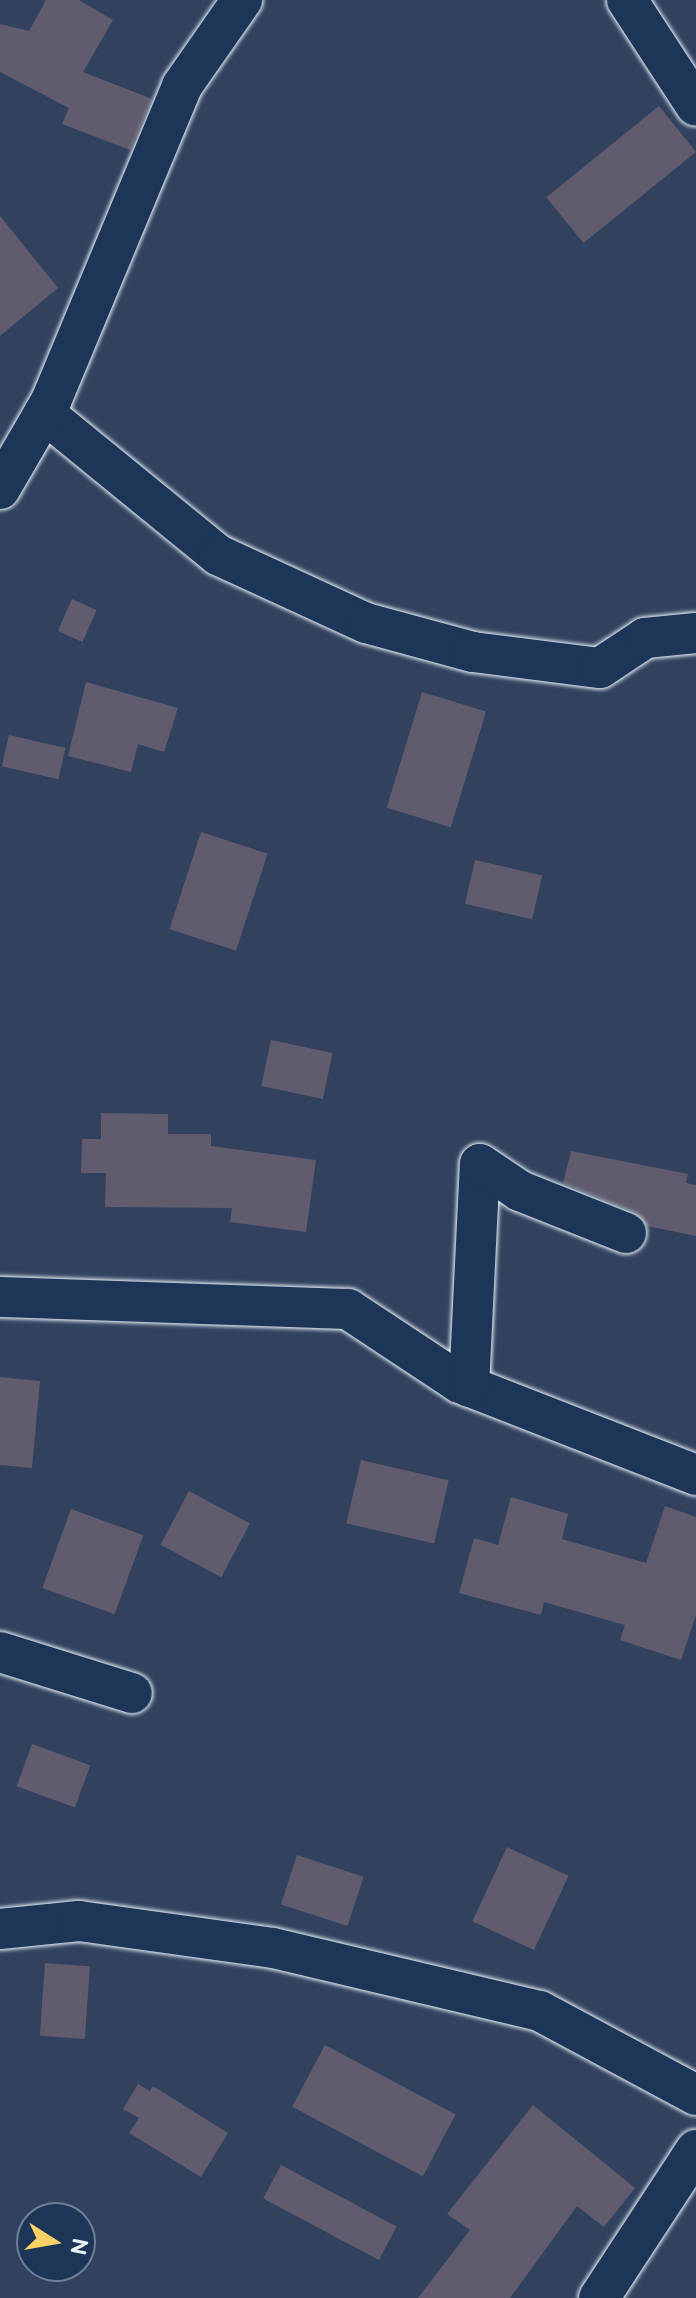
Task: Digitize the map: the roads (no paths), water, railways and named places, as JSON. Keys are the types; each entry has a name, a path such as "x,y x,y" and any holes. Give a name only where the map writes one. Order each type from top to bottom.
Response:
{"street":[{"path":"0,489 44,413 182,86 242,0"},
{"path":"627,0 696,106"},
{"path":"44,413 218,555 366,623 473,652 600,668 645,638 696,633"},
{"path":"469,1387 480,1164 520,1191 626,1233"},
{"path":"0,1297 348,1309 469,1387 696,1475"},
{"path":"0,1652 132,1693"},
{"path":"0,1929 79,1921 303,1955 540,2011 696,2095"},
{"path":"599,2298 696,2150"}]}
